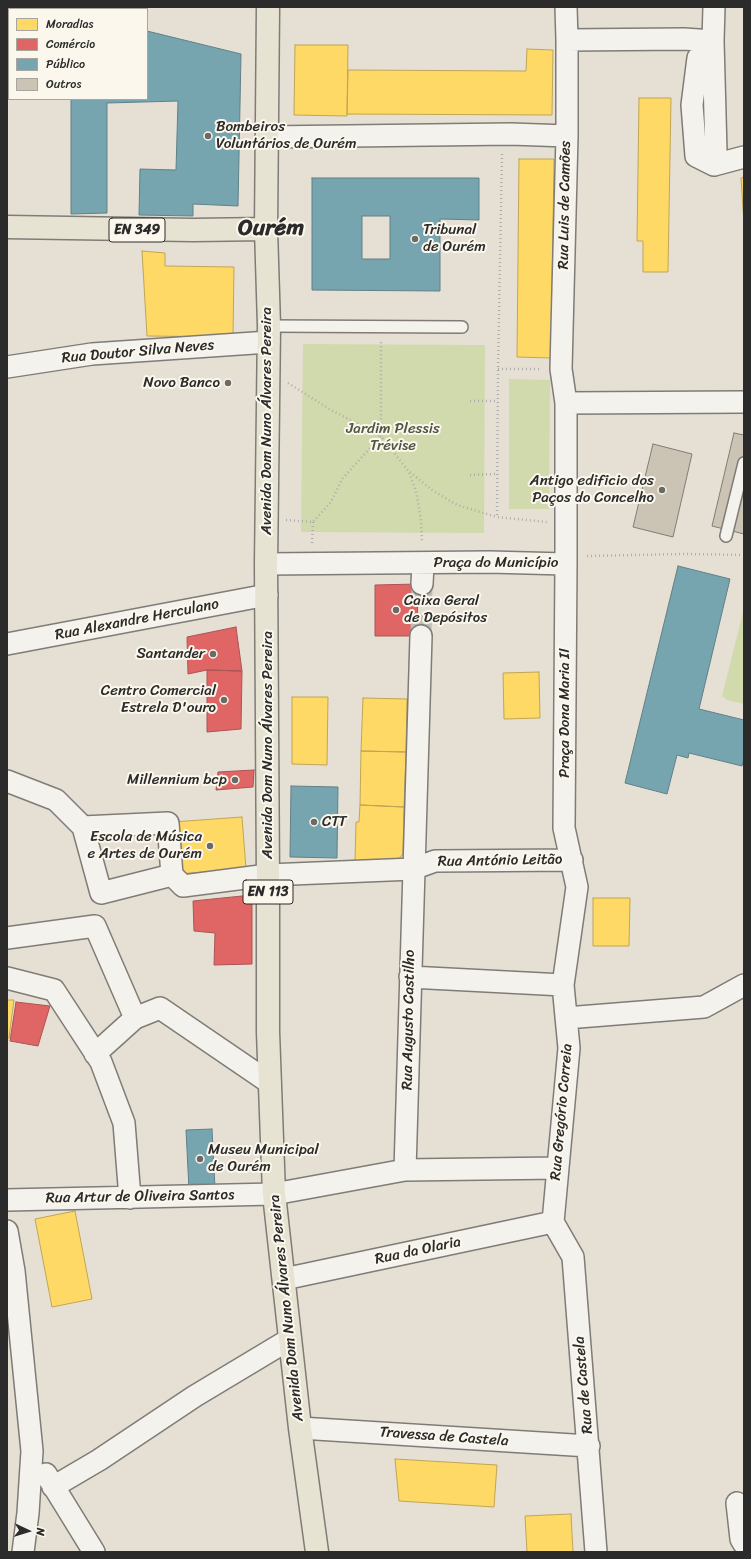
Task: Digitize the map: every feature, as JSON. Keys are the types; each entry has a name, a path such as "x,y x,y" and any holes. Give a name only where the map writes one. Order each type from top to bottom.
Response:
{"main road":[{"name":"Avenida Dom Nuno Álvares Pereira","path":"268,7 266,229 269,334 266,564 268,1032 274,1194 300,1428 317,1552"},
{"name":"EN 349","path":"7,227 194,230 266,229"}],"street":[{"name":"Rua Luis de Camões","path":"566,7 567,136 561,369 566,403"},
{"path":"714,7 713,41 716,152 714,165 744,157"},
{"path":"567,40 684,39 713,41"},
{"path":"267,137 502,134 567,136"},
{"name":"Rua Doutor Silva Neves","path":"7,367 92,354 269,334"},
{"path":"566,403 744,402"},
{"name":"Praça do Município","path":"266,564 423,574 489,562 566,564 566,403"},
{"name":"Praça Dona Maria II","path":"566,564 564,828 572,860"},
{"name":"Rua Alexandre Herculano","path":"7,644 267,595"},
{"name":"Rua Augusto Castilho","path":"405,1170 421,636"},
{"path":"7,781 56,800 83,827 101,893 95,926 135,1018"},
{"path":"83,827 168,823 172,875 101,893"},
{"name":"Rua António Leitão","path":"172,875 183,886 268,875 413,869 435,861 572,860"},
{"name":"Rua Gregório Correia","path":"553,1222 569,1048 563,986 577,887 572,860"},
{"path":"7,938 95,926"},
{"path":"410,977 563,986"},
{"path":"7,978 54,990 101,1062 124,1123 130,1198"},
{"path":"566,1018 704,1007 744,985"},
{"path":"95,1054 135,1018 160,1008 270,1083"},
{"name":"Rua Artur de Oliveira Santos","path":"7,1200 274,1194 405,1170 558,1168"},
{"name":"Rua da Olaria","path":"284,1279 553,1222"},
{"name":"Rua de Castela","path":"553,1222 573,1256 589,1446 596,1552"},
{"path":"7,1231 10,1272 32,1451 24,1552"},
{"path":"53,1486 99,1460 194,1396 290,1339"},
{"name":"Travessa de Castela","path":"300,1428 589,1446"},
{"path":"32,1451 94,1552"},
{"path":"737,1503 741,1539 744,1544"}],"lane":[{"path":"269,334 381,327 462,328"},
{"path":"726,536 744,462"}],"path":[{"path":"497,517 502,134"},
{"path":"267,519 313,522 331,502 342,479 380,436 381,327"},
{"path":"498,369 542,369"},
{"path":"268,380 287,382 331,410 380,436 410,472 432,490 457,505 497,517 549,523"},
{"path":"470,401 498,401"},
{"path":"410,472 416,491 421,520 423,574"},
{"path":"470,475 498,474"},
{"path":"587,556 744,555"}],"green space":[{"name":"Jardim Plessis Trévise","path":"303,344 485,345 484,533 301,532"},
{"path":"509,379 550,380 549,509 509,509"},
{"path":"744,608 744,704 727,700 722,696"}],"building: Moradias":[{"path":"295,45 348,45 347,116 294,115"},
{"path":"527,49 553,50 552,115 347,114 348,70 526,71"},
{"path":"639,98 671,98 668,272 643,272 643,241 637,241"},
{"path":"519,159 554,159 551,358 517,357"},
{"path":"744,177 744,224 741,178"},
{"path":"142,251 165,253 165,266 234,267 233,337 147,336"},
{"path":"539,672 540,718 504,719 503,673"},
{"path":"292,697 328,697 327,765 292,764"},
{"path":"363,698 407,699 406,752 361,751"},
{"path":"361,751 406,752 404,807 360,805"},
{"path":"360,805 404,807 403,854 395,863 355,861 356,822 359,822"},
{"name":"Escola de Música e Artes de Ourém","path":"242,817 246,869 177,874 173,822"},
{"path":"593,898 630,898 629,946 593,946"},
{"path":"7,1000 14,1000 9,1038 7,1038"},
{"path":"75,1211 92,1299 52,1307 35,1219"},
{"path":"395,1459 497,1465 494,1507 399,1501"},
{"path":"571,1514 573,1552 527,1552 525,1516"}],"building: Comércio":[{"name":"Caixa Geral de Depósitos","path":"418,584 417,636 375,636 375,585"},
{"name":"Santander","path":"236,627 242,671 207,670 188,674 187,637"},
{"name":"Centro Comercial Estrela D'ouro","path":"207,670 242,671 241,729 207,732"},
{"name":"Millennium bcp","path":"254,770 253,787 216,790 218,772"},
{"path":"252,895 252,964 214,965 215,933 194,931 193,901"},
{"path":"16,1002 50,1006 38,1046 10,1041"}],"building: Público":[{"name":"Bombeiros Voluntários de Ourém","path":"148,31 241,54 238,206 193,204 193,216 139,215 140,169 176,170 178,101 107,103 107,213 71,214 71,100 148,100"},
{"name":"Tribunal de Ourém","path":"312,178 479,178 479,220 440,219 440,291 312,290","holes":["362,216 390,216 390,259 362,259"]},
{"path":"678,566 730,579 699,709 744,720 744,758 742,766 689,753 688,758 677,755 667,794 625,783"},
{"name":"CTT","path":"291,786 338,787 337,858 290,857"},
{"name":"Museu Municipal de Ourém","path":"212,1129 215,1188 189,1190 186,1130"}],"building: Outros":[{"path":"734,433 744,435 744,534 712,526"},
{"name":"Antigo edificio dos Paços do Concelho","path":"653,444 692,454 673,537 633,527"}],"tunnel":[{"path":"421,636 422,584"}],"place":[{"name":"Bombeiros Voluntários de Ourém","path":"208,136"},
{"name":"Tribunal de Ourém","path":"415,239"},
{"name":"Novo Banco","path":"228,383"},
{"name":"Antigo edificio dos Paços do Concelho","path":"662,490"},
{"name":"Caixa Geral de Depósitos","path":"396,610"},
{"name":"Santander","path":"213,654"},
{"name":"Centro Comercial Estrela D'ouro","path":"224,700"},
{"name":"Millennium bcp","path":"235,780"},
{"name":"CTT","path":"314,822"},
{"name":"Escola de Música e Artes de Ourém","path":"210,846"},
{"name":"Museu Municipal de Ourém","path":"200,1159"}],"district":[{"name":"Ourém","path":"271,229"}]}
